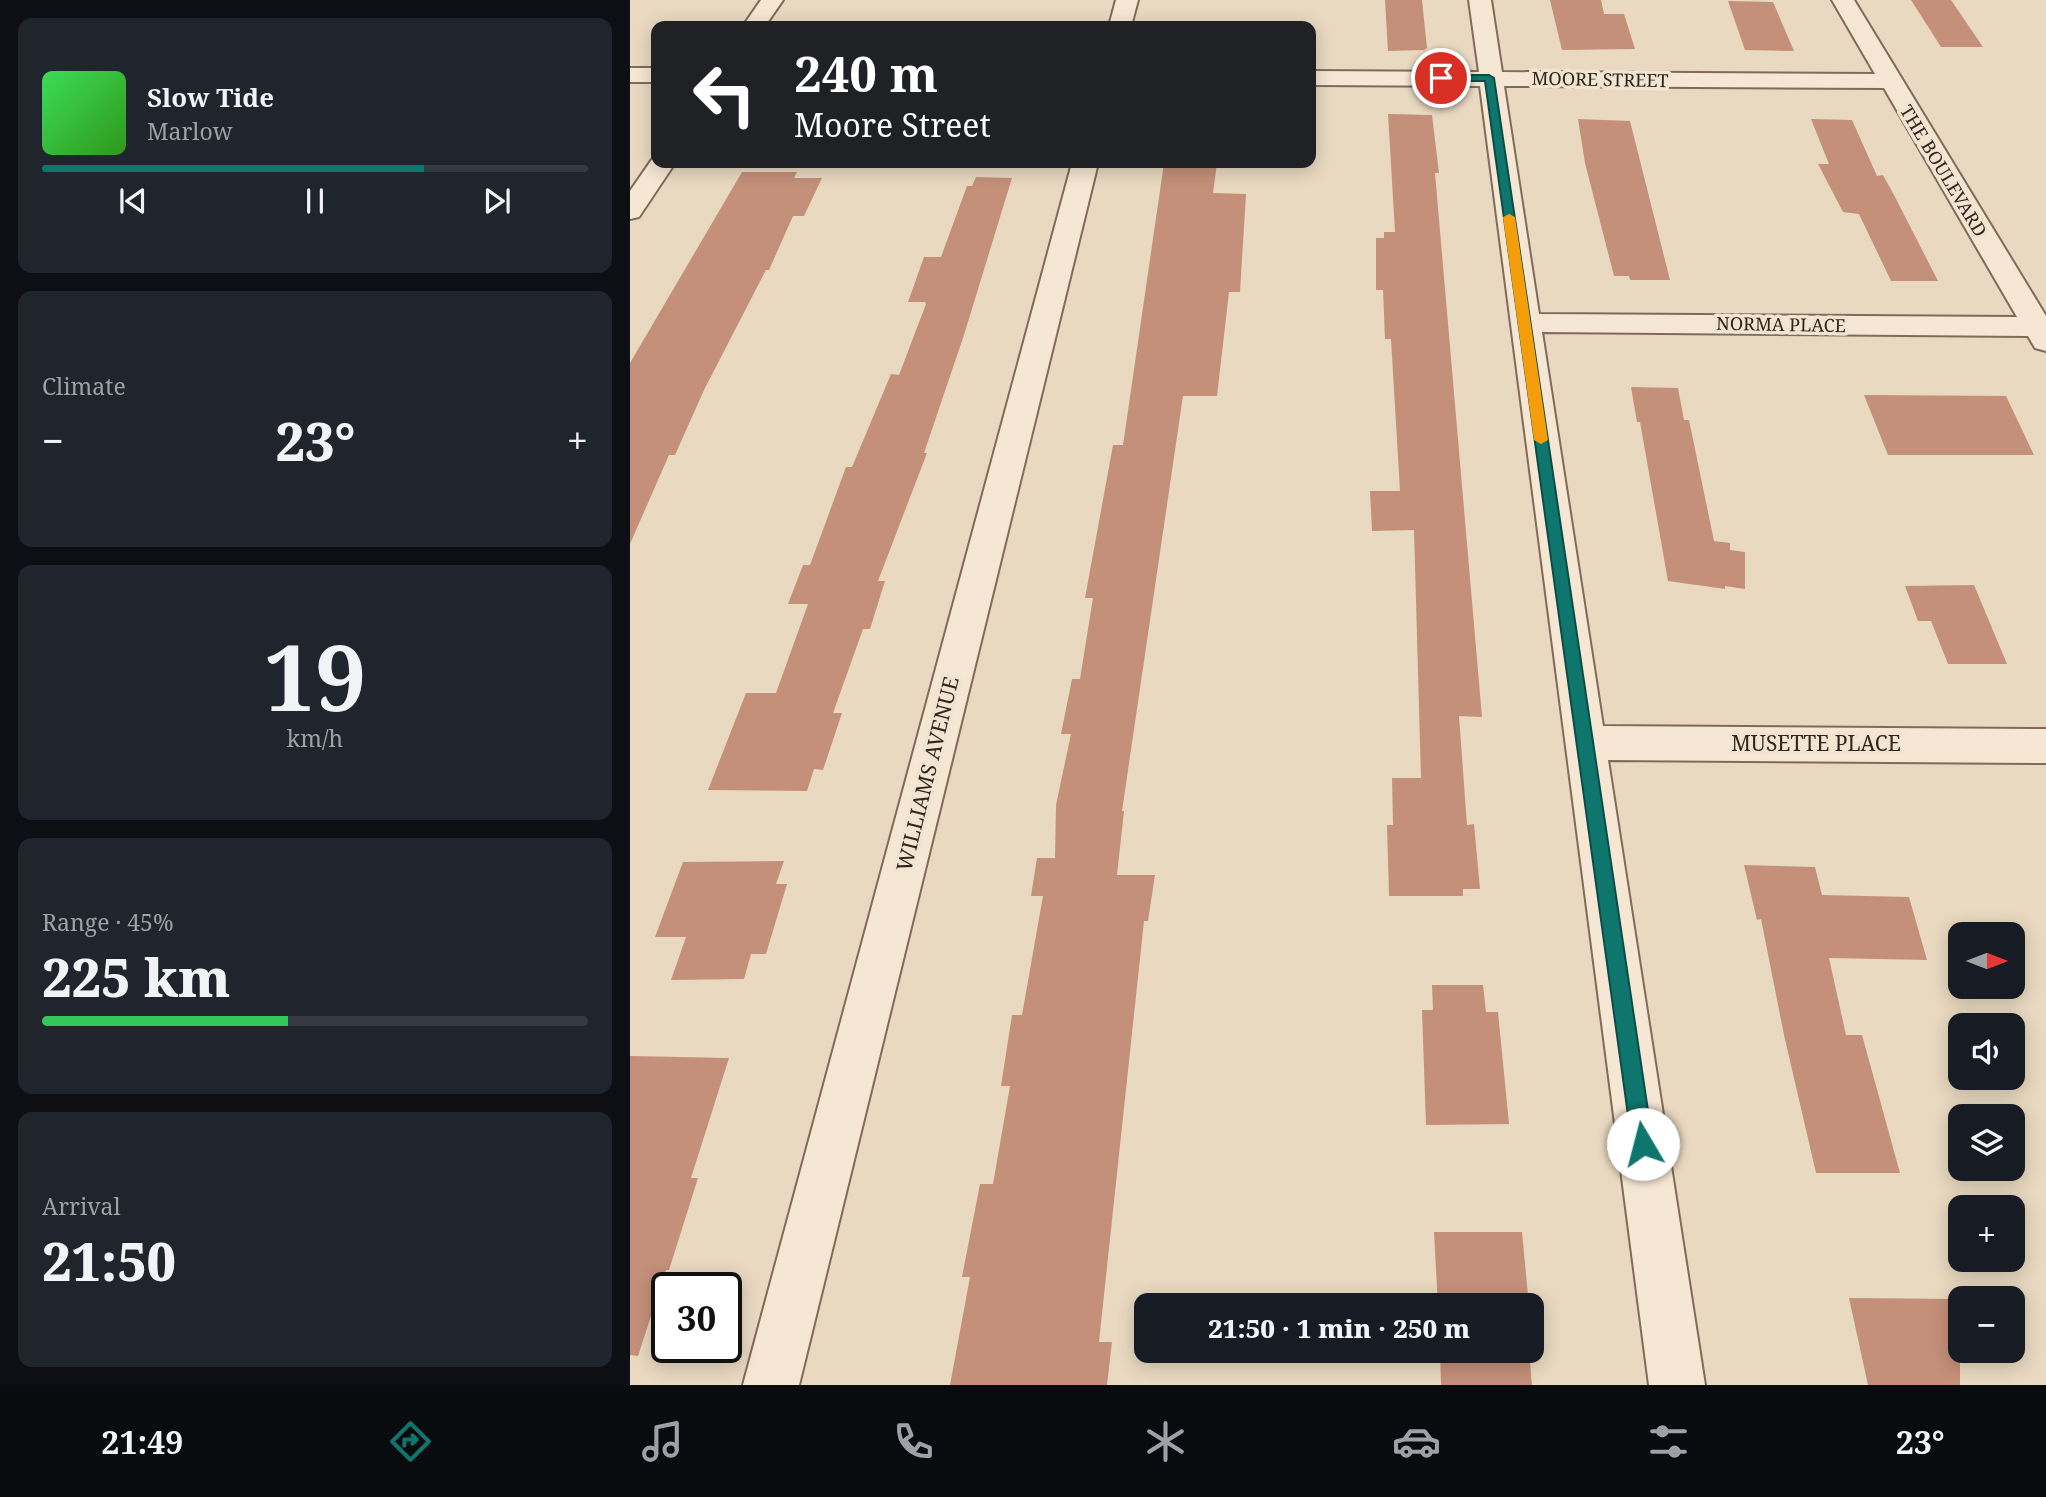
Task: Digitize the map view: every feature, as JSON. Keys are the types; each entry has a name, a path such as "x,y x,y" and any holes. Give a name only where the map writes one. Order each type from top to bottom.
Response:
{"street":[{"path":"757,21 772,0"},
{"path":"1121,21 1127,0"},
{"path":"1480,0 1677,1385"},
{"name":"THE BOULEVARD","path":"1843,0 2042,334"},
{"path":"630,75 651,75"},
{"name":"MOORE STREET","path":"1316,78 1889,81"},
{"path":"630,211 659,168"},
{"name":"WILLIAMS AVENUE","path":"771,1385 1084,168"},
{"name":"NORMA PLACE","path":"1524,323 2042,334"},
{"name":"MUSETTE PLACE","path":"1585,743 2046,746"}],"building":[{"path":"1385,0 1422,0 1427,48 1388,51"},
{"path":"1550,0 1601,0 1604,14 1624,14 1635,49 1562,50"},
{"path":"1911,0 1951,0 1983,47 1941,47"},
{"path":"1728,1 1773,2 1794,51 1745,50"},
{"path":"1388,114 1432,115 1439,173 1435,173 1482,717 1459,716 1467,825 1474,824 1480,889 1463,889 1463,896 1389,896 1387,825 1393,825 1392,778 1421,778 1414,530 1372,531 1370,491 1400,491 1391,339 1385,339 1383,290 1376,290 1376,238 1384,238 1384,232 1395,232"},
{"path":"1578,119 1630,121 1670,280 1630,280 1629,276 1614,276 1585,163"},
{"path":"1811,119 1852,120 1877,176 1883,175 1938,281 1891,281 1859,214 1843,212 1818,164 1829,164"},
{"path":"1163,168 1216,168 1213,193 1246,194 1240,292 1229,292 1217,396 1183,396 1122,811 1117,875 1155,875 1148,921 1144,921 1099,1342 1112,1342 1107,1385 950,1385 970,1277 962,1277 980,1184 993,1184 1010,1086 1001,1086 1012,1015 1022,1015 1043,896 1031,896 1037,858 1055,858 1056,805 1071,734 1061,734 1072,679 1080,679 1093,598 1085,598 1113,445 1123,445"},
{"path":"742,172 797,172 794,178 822,178 804,216 793,216 769,270 766,270 704,390 675,455 669,455 630,544 630,363"},
{"path":"976,177 1012,178 964,335 924,453 927,453 878,581 885,581 870,629 863,629 833,713 842,713 823,770 814,769 807,791 708,790 746,693 776,693 808,604 788,604 803,565 810,565 846,467 852,467 891,374 899,375 926,304 908,302 924,257 941,257 967,186 972,186"},
{"path":"1631,387 1678,388 1684,420 1689,420 1714,541 1730,543 1730,550 1745,552 1745,589 1668,581 1640,422 1637,422"},
{"path":"1864,395 2006,396 2034,455 1888,455"},
{"path":"1974,585 2007,664 1948,664 1931,621 1918,621 1905,586"},
{"path":"784,861 776,884 787,884 766,954 751,954 744,979 671,980 686,937 655,937 683,862"},
{"path":"1744,865 1815,867 1822,895 1909,897 1927,960 1829,958 1846,1035 1862,1035 1900,1173 1816,1173 1761,919 1757,920"},
{"path":"1432,985 1483,985 1486,1012 1498,1012 1509,1124 1426,1125 1422,1010 1433,1010"},
{"path":"630,1056 729,1058 691,1178 698,1178 669,1270 651,1272 651,1316 638,1356 630,1355"},
{"path":"1434,1232 1522,1232 1528,1293 1437,1293"},
{"path":"1849,1298 1948,1299 1948,1363 1960,1363 1960,1385 1868,1385"},
{"path":"1440,1363 1530,1363 1532,1385 1441,1385"}],"slow traffic":[{"path":"1509,217 1541,440"}],"route":[{"path":"1441,78 1489,78 1643,1144"}]}
